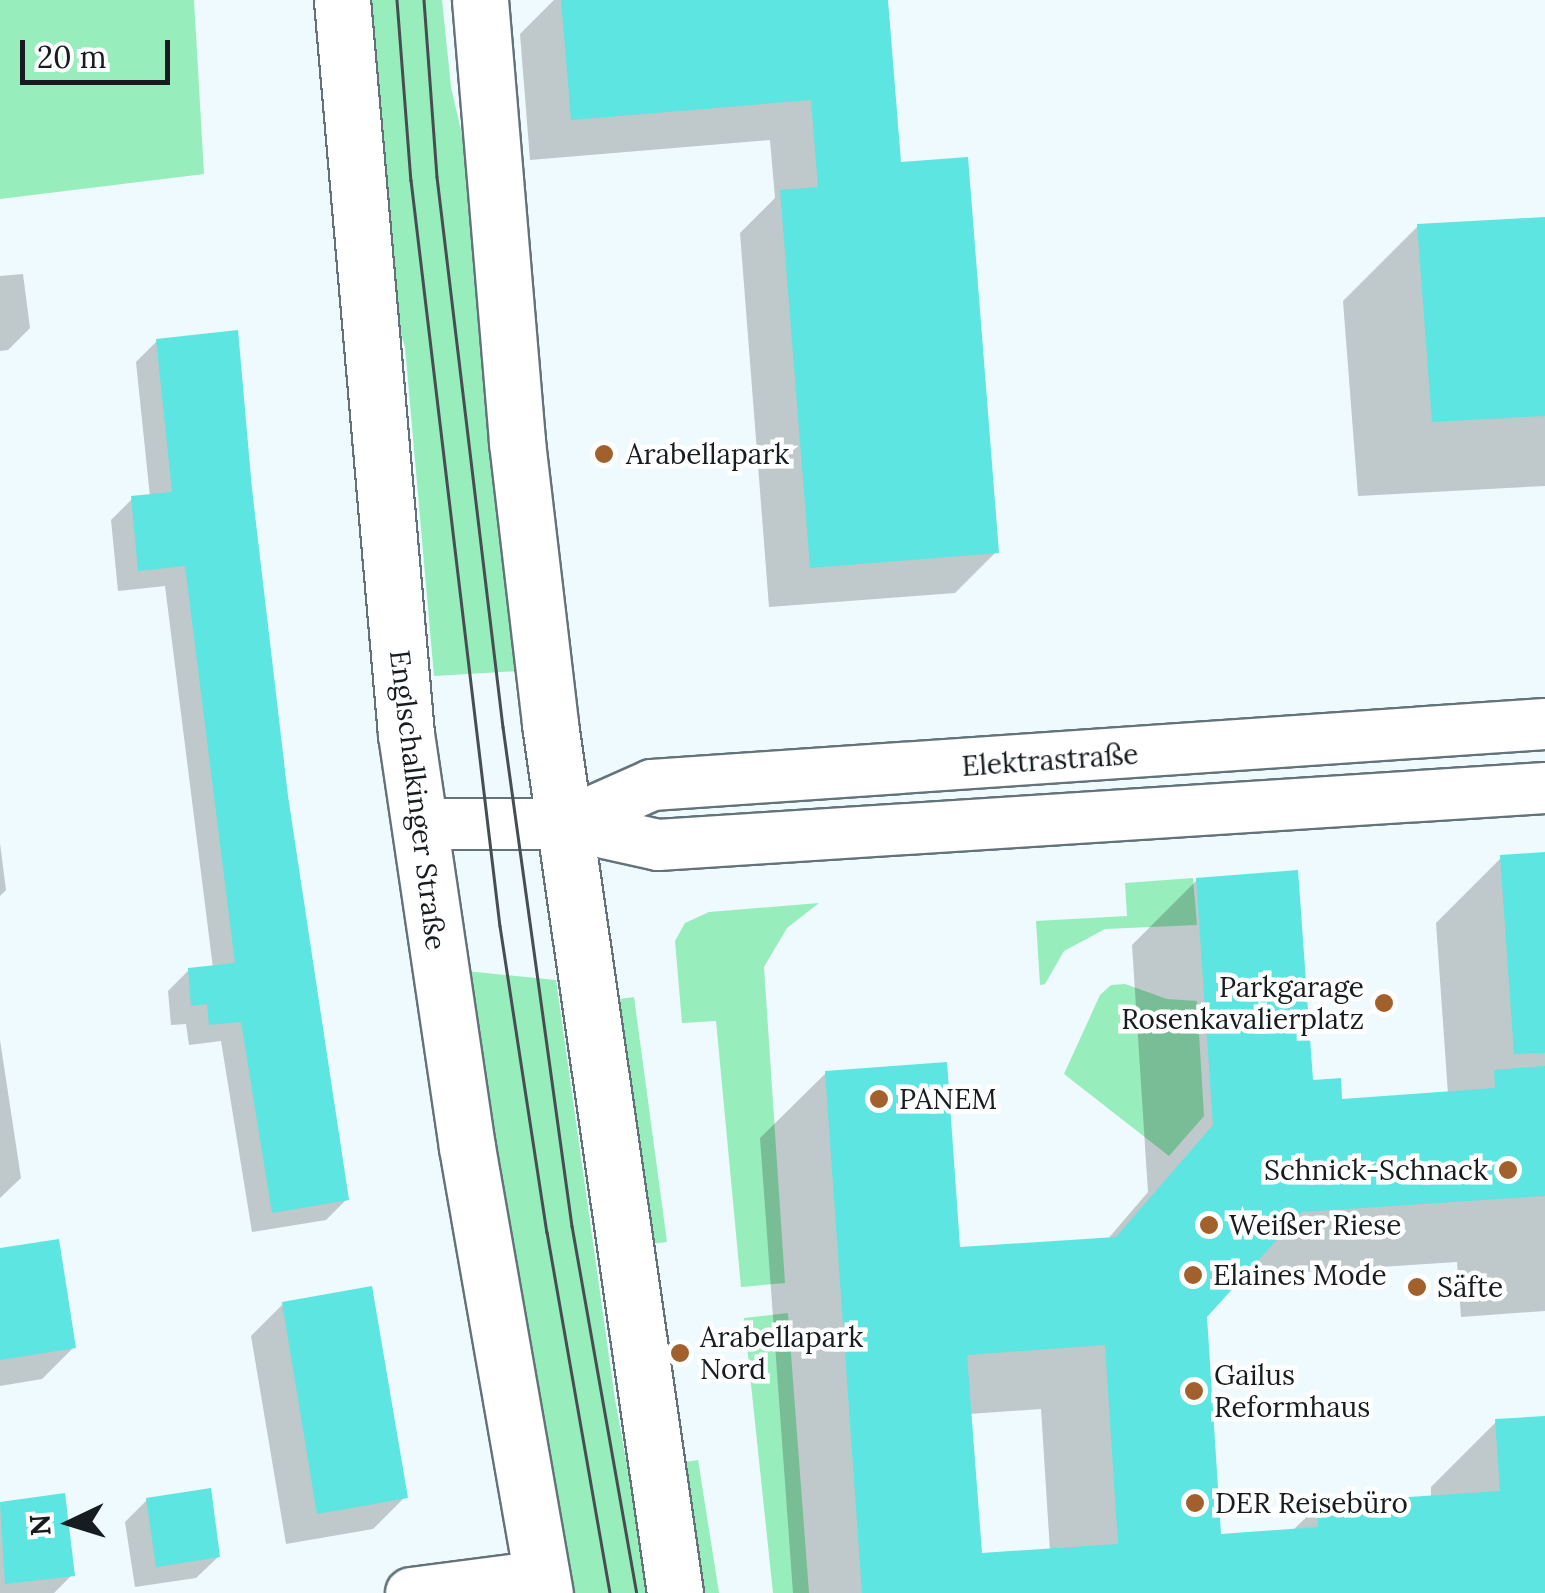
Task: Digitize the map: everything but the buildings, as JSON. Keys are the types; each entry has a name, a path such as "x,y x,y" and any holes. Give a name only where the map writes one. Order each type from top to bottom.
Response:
{"main road":[{"name":"Englschalkinger Straße","path":"342,0 406,734 470,1164 544,1584"},
{"path":"480,0 515,422 564,824 674,1593"}],"street":[{"name":"Elektrastraße","path":"564,824 652,784 1545,724"},
{"name":"Elektrastraße","path":"419,824 564,824 658,845 1545,788"},
{"path":"411,1593 544,1584"}],"green space":[{"path":"0,0 194,0 204,174 0,199"},
{"path":"370,0 442,0 451,87 465,148 519,671 434,676 405,347 389,294"},
{"path":"1193,878 1197,925 1105,929 1064,951 1045,984 1040,985 1036,921 1127,916 1125,883"},
{"path":"819,903 787,928 764,967 785,1283 741,1287 716,1021 682,1023 675,941 685,923 709,912"},
{"path":"466,971 556,980 615,1399 650,1593 570,1593"},
{"path":"1125,984 1167,999 1197,1001 1204,1116 1169,1156 1064,1074 1100,995 1111,985"},
{"path":"634,997 667,1242 651,1244 620,999"},
{"path":"788,1313 809,1593 773,1593 744,1318"},
{"path":"698,1460 719,1593 705,1593 685,1462"}],"tram line":[{"path":"397,0 411,180 500,926 547,1232 610,1593"},
{"path":"424,0 437,177 503,727 572,1226 637,1593"}],"place":[{"name":"Arabellapark","path":"604,454"},
{"name":"Parkgarage Rosenkavalierplatz","path":"1384,1003"},
{"name":"PANEM","path":"879,1099"},
{"name":"Schnick-Schnack","path":"1508,1170"},
{"name":"Weißer Riese","path":"1209,1225"},
{"name":"Elaines Mode","path":"1193,1275"},
{"name":"Säfte","path":"1417,1287"},
{"name":"Arabellapark Nord","path":"680,1353"},
{"name":"Gailus Reformhaus","path":"1194,1391"},
{"name":"DER Reisebüro","path":"1195,1503"}]}
